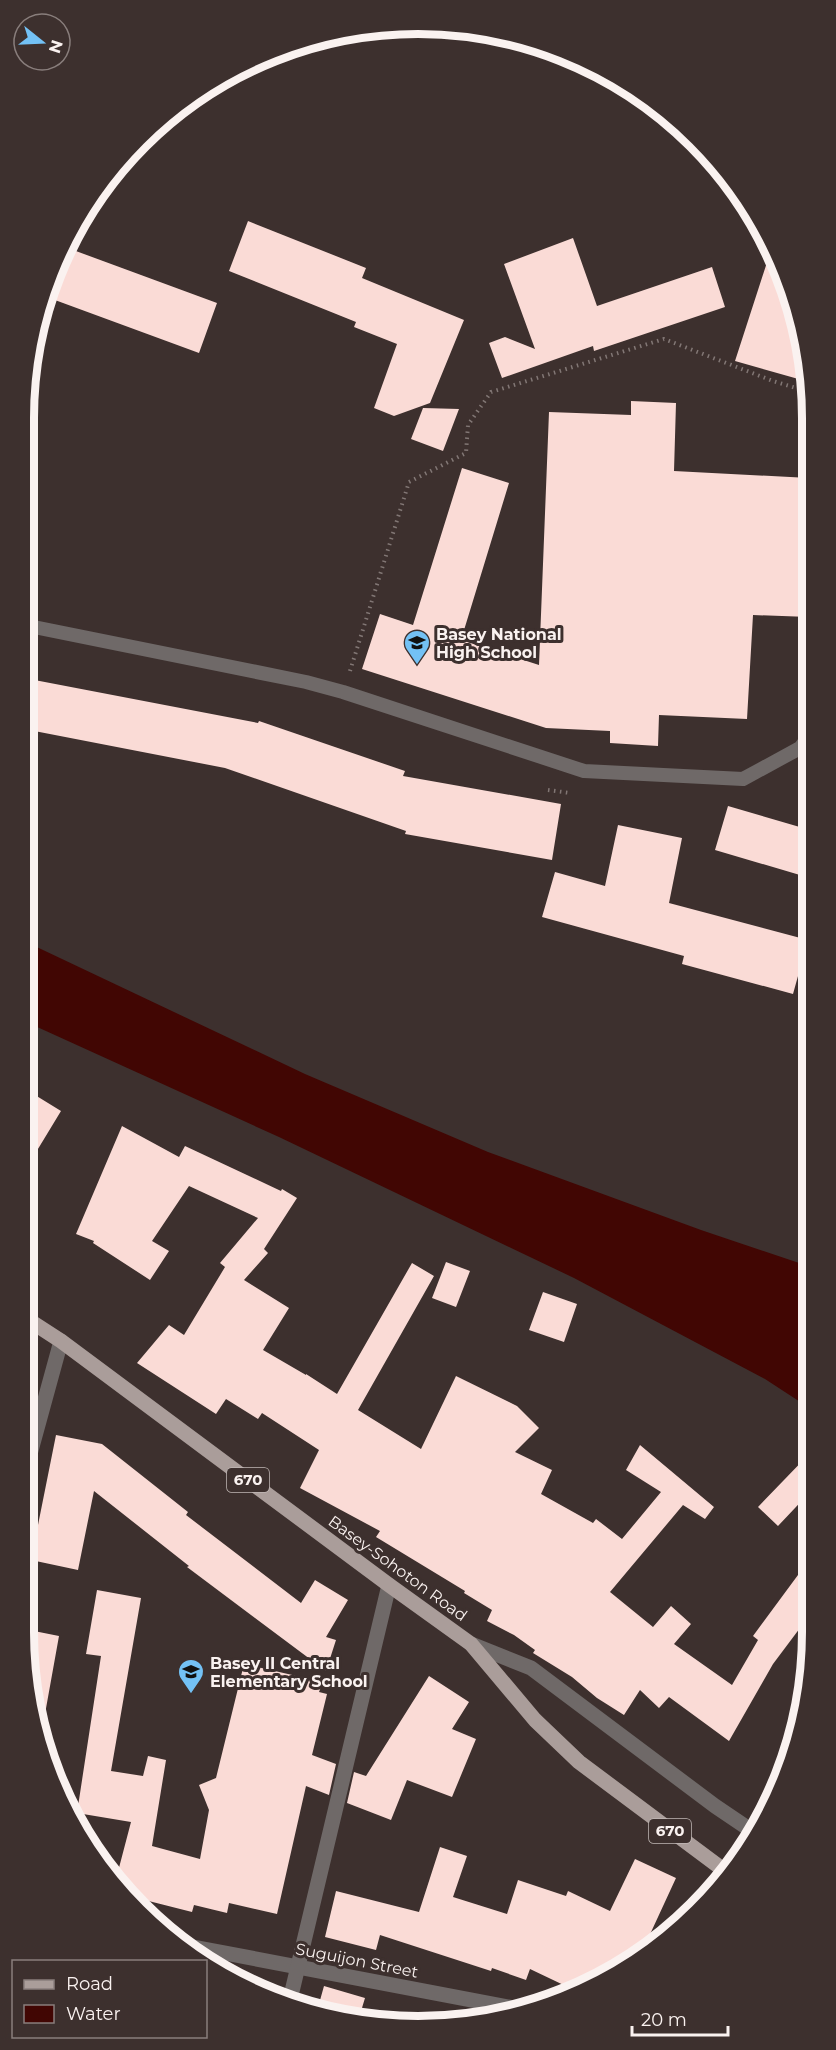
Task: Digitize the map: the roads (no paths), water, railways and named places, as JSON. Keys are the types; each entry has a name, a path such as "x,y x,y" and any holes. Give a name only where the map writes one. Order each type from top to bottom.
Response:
{"main road":[{"name":"Basey-Sohoton Road","path":"34,1323 61,1341 471,1644 535,1720 579,1762 720,1867"}],"street":[{"path":"34,1440 61,1341"},
{"path":"291,1993 389,1585"},
{"path":"471,1644 531,1668 748,1828"},
{"name":"Suguijon Street","path":"202,1949 502,2006"}],"lane":[{"path":"34,627 306,682 584,771 743,779 802,745"}],"water":[{"path":"34,946 305,1074 488,1152 701,1230 802,1264 802,1403 765,1379 574,1278 279,1137 34,1026"},
{"path":"770,1784 750,1824 735,1848"}],"place":[{"name":"Basey National High School","path":"417,666"},
{"name":"Basey II Central Elementary School","path":"191,1695"}]}
